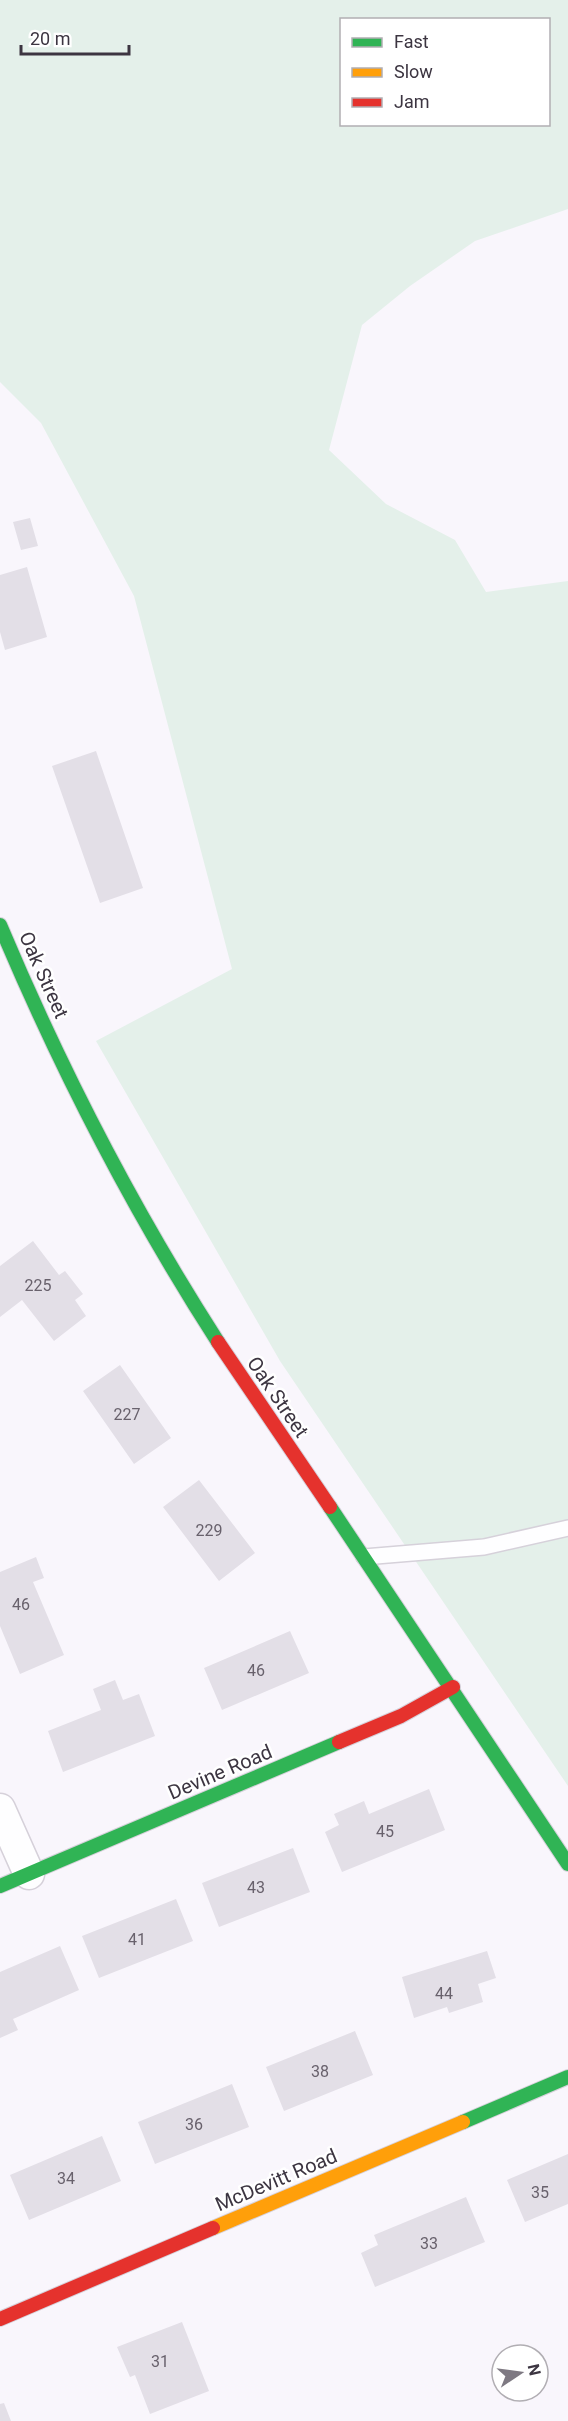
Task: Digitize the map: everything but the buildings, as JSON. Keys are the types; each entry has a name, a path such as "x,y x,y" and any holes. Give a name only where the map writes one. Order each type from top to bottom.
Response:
{"street":[{"name":"Oak Street","path":"0,925 66,1068 156,1238 229,1359 453,1687 568,1864"},
{"name":"Devine Road","path":"0,1886 401,1716 453,1687"},
{"path":"0,1809 29,1874"},
{"name":"McDevitt Road","path":"0,2319 568,2077"}],"lane":[{"path":"364,1557 484,1547 555,1533 568,1528"}],"shaded area":[{"path":"0,0 568,0 568,209 475,241 410,286 362,325 329,450 386,504 455,540 486,592 568,581 568,1786 280,1361 96,1041 232,969 134,596 41,423 0,382"}],"traffic: fast":[{"path":"0,925 48,1033 100,1138 157,1242 218,1342"},
{"path":"330,1507 568,1864"},
{"path":"0,1886 339,1742"},
{"path":"463,2122 568,2077"}],"traffic: slow":[{"path":"213,2228 463,2122"}],"traffic: jam":[{"path":"218,1342 330,1507"},
{"path":"339,1742 401,1716 453,1687"},
{"path":"0,2319 213,2228"}]}
